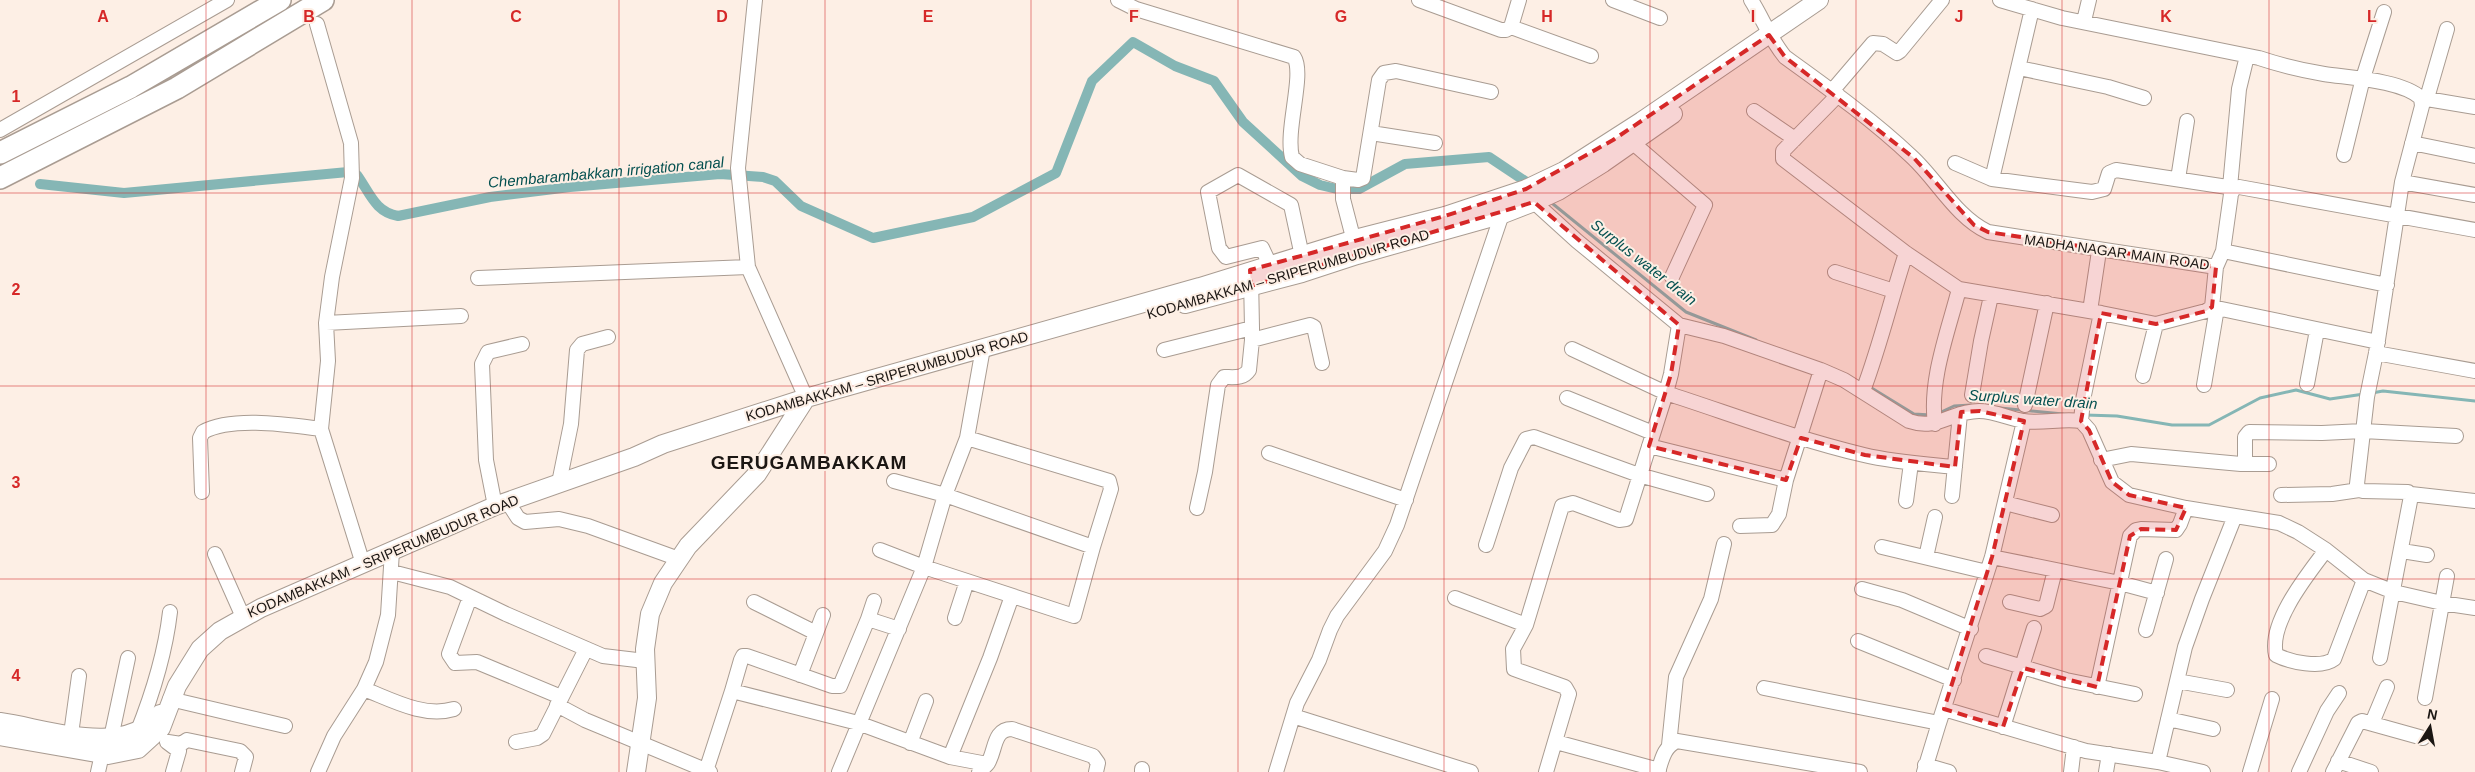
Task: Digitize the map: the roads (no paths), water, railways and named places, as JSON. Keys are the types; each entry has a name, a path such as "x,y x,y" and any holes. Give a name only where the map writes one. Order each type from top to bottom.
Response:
{"highway":[{"path":"0,153 131,87 280,0"},
{"path":"0,178 177,88 323,0"}],"main road":[{"name":"KODAMBAKKAM – SRIPERUMBUDUR ROAD","path":"168,743 154,721 169,702 200,649 220,631 243,617 501,504 634,457 663,444 1251,278 1302,273 1356,247 1445,216 1558,191 1633,143 1820,0"},
{"name":"KODAMBAKKAM – SRIPERUMBUDUR ROAD","path":"1251,278 1270,265 1302,256 1356,247 1502,214 1564,171 1835,0"},
{"path":"636,772 648,698 645,649 650,614 662,583 679,559 757,474 801,404"},
{"name":"KODAMBAKKAM – SRIPERUMBUDUR ROAD","path":"0,722 71,734 168,743"},
{"name":"KODAMBAKKAM – SRIPERUMBUDUR ROAD","path":"0,736 102,754 123,753 168,743"}],"street":[{"path":"0,130 227,0"},
{"path":"755,0 738,168 748,267 801,404"},
{"path":"1118,0 1136,9 1294,57 1298,68 1290,129 1292,157 1300,164 1343,180 1363,178 1379,80 1388,71 1491,92"},
{"path":"1419,0 1501,30 1506,30 1510,27 1519,0"},
{"path":"1613,0 1660,18"},
{"path":"1751,0 1764,21 1771,39"},
{"path":"1942,0 1897,53 1882,44 1873,43 1835,93 1794,138 1782,155 1785,162 1906,253 1959,290 2096,312 2156,324 2215,308 2316,330 2377,348 2475,371"},
{"path":"2000,0 2032,9 2247,56 2280,65 2363,78 2416,93 2424,98 2475,107"},
{"path":"2084,21 2089,0"},
{"path":"1992,179 2032,9"},
{"path":"2344,155 2363,78 2384,12"},
{"path":"318,24 351,143 352,164 352,178 332,277 326,323 328,361 321,429 363,564"},
{"path":"1510,27 1590,56"},
{"path":"2359,490 2357,484 2368,392 2377,348 2402,182 2424,98 2447,29"},
{"name":"MADHA NAGAR MAIN ROAD","path":"1771,39 1785,56 1835,93 1914,158 1974,225 1988,232 2099,251 2216,267 2223,251 2232,188 2238,89 2247,56"},
{"path":"2019,68 2108,87 2144,98"},
{"path":"1754,111 1794,138"},
{"path":"2178,179 2187,121"},
{"path":"1371,133 1435,143"},
{"path":"1633,143 1705,204 1672,276"},
{"path":"2412,143 2475,156"},
{"path":"1955,163 1992,179 2092,192 2104,189 2111,170 2232,188 2246,187 2475,230"},
{"path":"1270,265 1262,248 1235,256 1226,257 1223,254 1219,248 1208,192 1238,175 1291,205 1302,256"},
{"path":"1343,180 1343,199 1356,247"},
{"path":"2402,182 2475,195"},
{"path":"1530,196 1577,241 1678,325 1732,338 1865,386 1909,421 1921,425 1934,418 1980,410 2024,421 2068,419 2081,416"},
{"path":"1276,772 1293,716 1337,616 1385,551 1406,500 1502,214"},
{"path":"2099,251 2096,312 2081,416 2112,482 2129,495 2186,508 2279,523 2298,532 2326,550 2364,580 2394,592 2475,608"},
{"path":"2223,251 2387,285"},
{"path":"1865,386 1906,253"},
{"path":"478,278 748,267"},
{"path":"2204,385 2215,308 2216,267"},
{"path":"1835,272 1894,291"},
{"path":"1197,508 1205,472 1218,385 1224,378 1239,377 1246,374 1249,370 1252,334 1251,278"},
{"path":"1934,418 1938,371 1959,290"},
{"path":"1972,395 1981,341 1992,296"},
{"path":"2025,405 2047,304"},
{"path":"326,323 461,316"},
{"path":"2143,376 2156,324"},
{"path":"1164,350 1312,325 1322,362"},
{"path":"1546,772 1569,699 1568,689 1514,669 1513,649 1526,625 1562,506 1573,503 1623,521 1627,516 1666,393 1671,374 1678,325"},
{"path":"2307,384 2316,330"},
{"path":"559,483 571,424 576,354 582,344 608,337"},
{"path":"522,344 488,352 482,364 486,460 501,504 525,522 559,519 588,526 679,559"},
{"path":"1572,349 1666,393 1801,438 1865,455 1910,463 1955,467"},
{"path":"838,772 924,567 944,495 967,438 982,353"},
{"path":"1740,526 1774,523 1779,514 1786,480 1801,438 1821,370"},
{"path":"1567,398 1651,440 1786,480"},
{"path":"1952,496 1960,414"},
{"path":"1949,772 1925,769 1992,557 2024,421"},
{"path":"202,492 200,438 203,432 244,423 268,422 321,429"},
{"path":"2242,464 2245,461 2245,437 2249,432 2322,433 2363,431 2456,436"},
{"path":"1486,545 1511,468 1526,439 1534,437 1639,475 1707,494"},
{"path":"880,550 924,567 1074,616 1111,489 1109,482 967,438"},
{"path":"1270,453 1406,500"},
{"path":"2101,460 2131,454 2242,464 2269,464"},
{"path":"1906,501 1910,463"},
{"path":"894,481 944,495 1093,547"},
{"path":"2281,495 2332,494 2359,490 2475,501"},
{"path":"2380,658 2404,539 2410,494"},
{"path":"2005,502 2052,515"},
{"path":"2098,687 2133,532 2141,529 2176,530 2186,508"},
{"path":"2153,765 2168,720 2185,647 2235,516"},
{"path":"1926,557 1935,517"},
{"path":"2404,539 2427,555"},
{"path":"1670,745 1676,677 1711,599 1724,544"},
{"path":"1882,547 1987,572"},
{"path":"2326,550 2291,597 2278,636 2276,655 2315,665 2323,665 2334,659 2364,580"},
{"path":"318,772 334,736 364,689 382,643 388,615 392,551"},
{"path":"215,554 243,617"},
{"path":"1992,557 2120,583 2157,593"},
{"path":"2146,630 2166,559"},
{"path":"2010,602 2040,609 2046,606 2055,570"},
{"path":"392,572 436,581 604,656 645,661"},
{"path":"2425,698 2447,576"},
{"path":"955,618 967,581"},
{"path":"1862,589 1902,600 1970,629"},
{"path":"950,757 990,658 1012,596"},
{"path":"470,597 449,654 455,663 477,662 559,701 585,720 642,742 708,771 743,656 832,686 840,686 874,601"},
{"path":"1455,598 1526,625"},
{"path":"754,602 816,634"},
{"path":"170,612 160,669 173,772"},
{"path":"800,675 823,615"},
{"path":"868,619 899,630"},
{"path":"2004,727 2034,628"},
{"path":"1858,641 1954,680"},
{"path":"516,742 537,738 543,734 586,648"},
{"path":"1986,656 2023,668 2098,687 2135,694"},
{"path":"98,772 104,745 111,738 128,658"},
{"path":"71,734 79,676"},
{"path":"2177,680 2227,690"},
{"path":"2372,723 2387,687"},
{"path":"1764,688 1939,723"},
{"path":"364,689 428,712 442,713 454,709"},
{"path":"732,691 858,723 983,768 998,735 1007,729 1012,729 1093,756 1098,763 1096,772"},
{"path":"2299,772 2327,711 2339,693"},
{"path":"2250,772 2272,699"},
{"path":"910,743 926,701"},
{"path":"169,702 285,726"},
{"path":"1944,709 2074,747 2153,765 2198,771"},
{"path":"1293,716 1471,772"},
{"path":"2168,720 2213,729"},
{"path":"2371,772 2335,767 2358,724 2362,721 2422,738"},
{"path":"168,743 191,740 240,751 246,758 242,772"},
{"path":"1556,742 1659,771 1664,753 1670,745 1677,741 1860,772"},
{"path":"2071,772 2074,747"},
{"path":"2106,772 2109,754"}],"waterway":[{"name":"Chembarambakkam irrigation canal","path":"40,184 124,193 348,172 357,175 378,206 390,214 398,216 490,197 570,187 720,174 763,177 775,181 801,206 873,238 973,217 1056,173 1092,81 1133,42 1175,66 1214,81 1243,122 1302,176 1320,185 1337,189 1359,189 1405,164 1489,157 1531,185"},
{"name":"Surplus water drain","path":"1553,204 1686,312 1756,340"},
{"name":"Surplus water drain","path":"1870,387 1914,414 1931,415"},
{"name":"Surplus water drain","path":"2085,415 2117,416 2172,425 2209,425 2260,398 2296,390 2330,399 2364,394"},
{"name":"Surplus water drain","path":"2372,393 2383,391 2475,401"},
{"name":"Surplus water drain","path":"1939,413 1954,406 1971,405"},
{"name":"Surplus water drain","path":"2000,408 2063,414"}],"district":[{"name":"GERUGAMBAKKAM","path":"809,462"}]}
